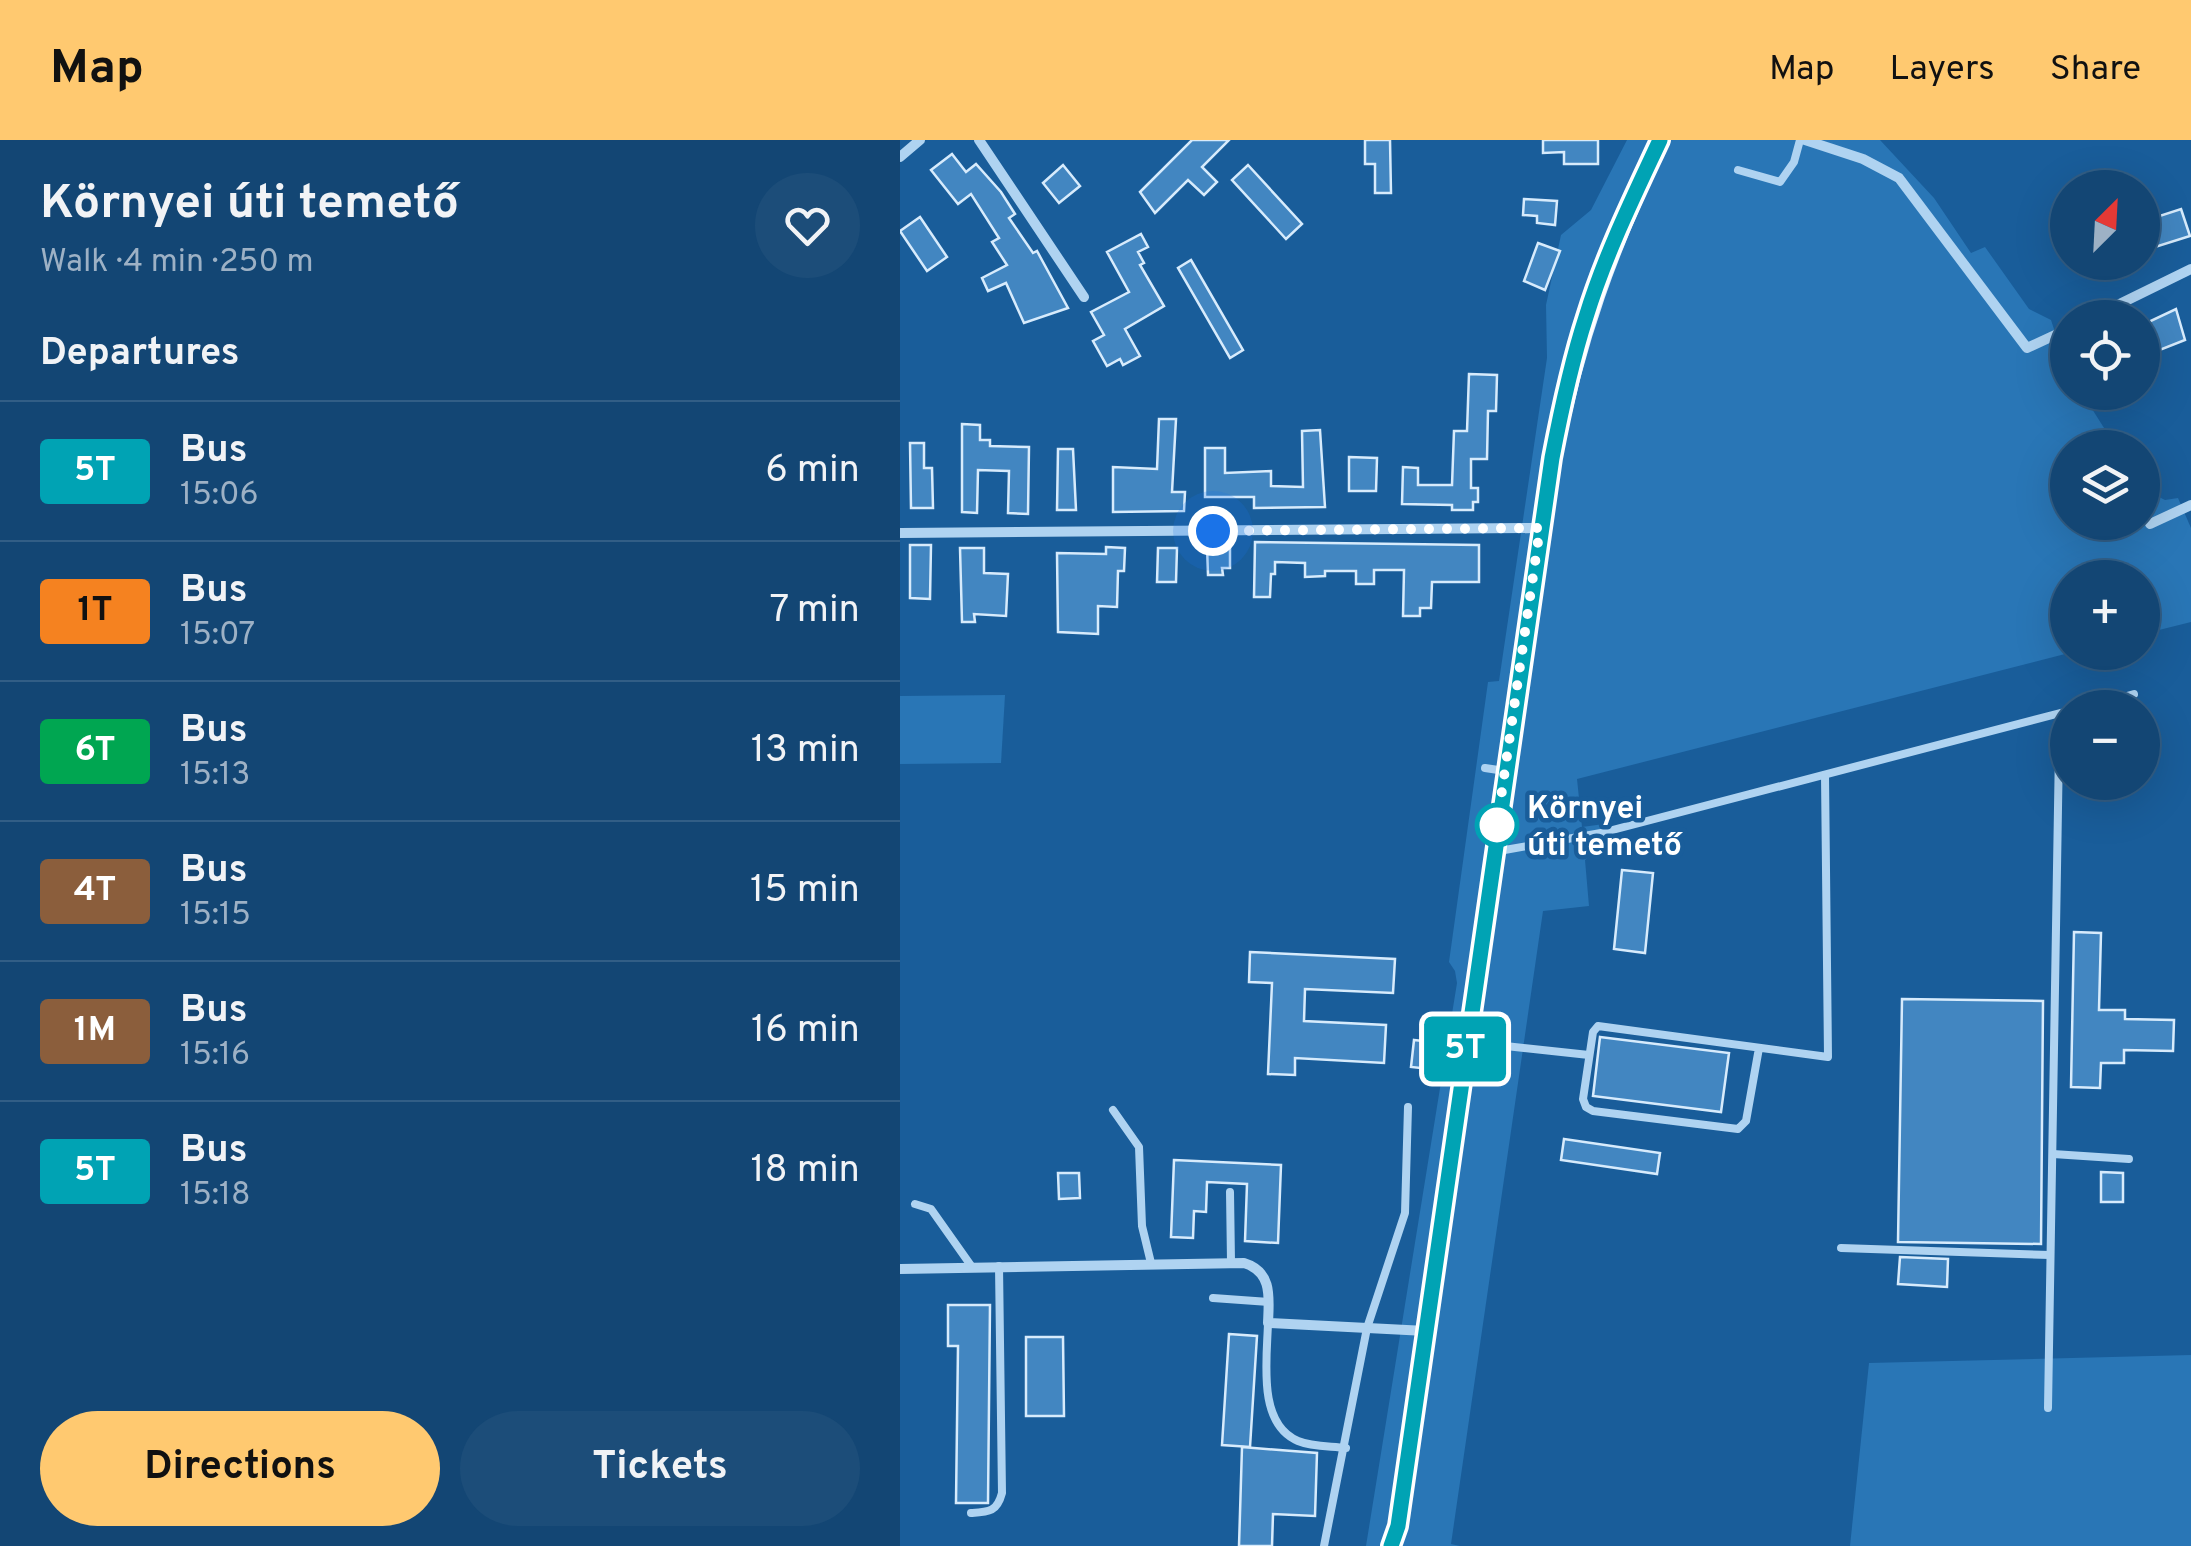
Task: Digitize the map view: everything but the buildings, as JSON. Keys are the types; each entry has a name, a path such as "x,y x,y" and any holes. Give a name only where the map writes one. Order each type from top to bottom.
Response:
{"main road":[{"path":"1397,1539 1493,852 1495,769 1518,682 1564,394 1586,317 1629,205 1660,140"}],"street":[{"path":"900,157 920,140"},
{"path":"979,140 1084,297"},
{"path":"1802,140 1863,159 1899,178 2026,348 2050,337"},
{"path":"2128,300 2191,269"},
{"path":"2160,519 2191,505"},
{"path":"900,534 1540,528"},
{"path":"900,1269 1244,1263 1260,1271 1267,1283 1268,1324 1426,1331"}],"lane":[{"path":"1738,170 1780,182 1794,162 1802,140"},
{"path":"1493,852 1602,834 2050,716"},
{"path":"1759,1048 1746,1120 1738,1129 1593,1111 1582,1099 1593,1032 1598,1026 1828,1057 1825,775"},
{"path":"2048,1408 2058,800"},
{"path":"1466,1042 1589,1056"},
{"path":"1324,1546 1346,1448 1366,1328 1405,1213 1408,1106"},
{"path":"1113,1110 1139,1147 1142,1226 1151,1263"},
{"path":"2053,1154 2129,1160"},
{"path":"1230,1192 1231,1262"},
{"path":"916,1204 931,1208 972,1267"},
{"path":"1841,1248 2050,1255"},
{"path":"970,1513 992,1511 999,1505 1002,1493 999,1266"},
{"path":"1213,1298 1269,1302"},
{"path":"1268,1324 1266,1378 1274,1421 1292,1439 1304,1444 1346,1448"}],"shaded area":[{"path":"1627,140 1880,140 1934,198 1971,253 1985,247 2029,309 2050,320 2050,410 2093,410 2105,430 2050,430 2050,540 2160,540 2160,498 2178,498 2191,528 2191,622 2160,630 2160,560 2050,560 2050,658 1577,779 1582,827 1604,824 1607,843 1585,860 1589,906 1543,911 1451,1544 1460,1546 1366,1546 1457,983 1449,962 1488,682 1499,681 1547,358 1546,305 1561,235 1591,210"},
{"path":"1005,695 1001,763 900,764 900,696"},
{"path":"2191,1355 2191,1546 1850,1546 1869,1363"}],"bus line":[{"name":"5T","path":"1391,1546 1398,1526 1540,528 1564,394 1593,294 1660,140"}],"place":[{"name":"Környei úti temető","path":"1497,825"}],"route":[{"path":"1213,531 1540,528 1497,825"}]}
